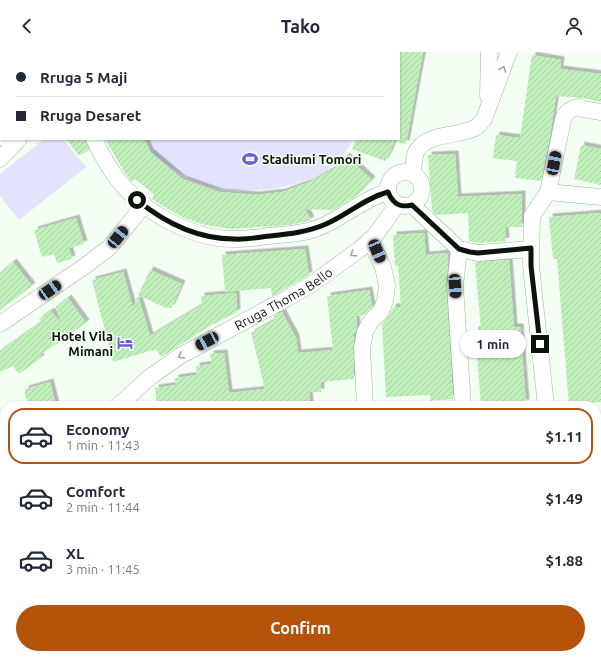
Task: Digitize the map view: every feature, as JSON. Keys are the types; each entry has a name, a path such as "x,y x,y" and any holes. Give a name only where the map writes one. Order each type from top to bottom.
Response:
{"street":[{"path":"487,112 489,52"},
{"path":"413,174 418,149 428,141 467,131 476,127 484,119 509,52"},
{"path":"545,401 531,266 532,216 548,192 565,114 572,109 580,107 583,109 601,112"},
{"path":"0,159 7,140"},
{"path":"94,140 115,177 144,205 168,221 187,230 208,236 233,239 284,235 312,230 327,224 375,197 399,200 459,249 478,253 531,248"},
{"name":"Rruga Thoma Bello","path":"405,172 413,174 419,178 422,185 422,193 418,200 399,200 388,184 392,178 398,173 405,172"},
{"path":"548,192 601,197"},
{"name":"Rruga Thoma Bello","path":"124,401 150,377 180,356 299,292 354,254 384,225 399,200"},
{"path":"0,324 85,266 110,247 144,205"},
{"path":"365,401 362,348 366,332 372,321 381,311 385,301 387,285 383,267 370,240"},
{"path":"459,249 455,286 463,401"}],"shaded area":[{"path":"43,140 64,140 86,167 19,220 0,196 0,174"},
{"name":"Stadiumi Tomori","path":"147,140 352,140 343,156 329,168 312,178 293,185 272,189 252,190 232,190 214,187 198,182 173,169 151,150"}],"building":[{"path":"400,52 423,52 406,144 399,143"},
{"path":"532,55 561,60 560,69 601,74 601,102 583,98 556,96 541,181 515,178 517,161 493,158 496,135 520,138"},
{"path":"67,140 85,140 89,150 79,156"},
{"path":"106,140 144,140 150,152 182,179 219,192 256,195 282,192 310,182 335,168 346,156 372,180 358,195 333,210 305,209 311,220 309,221 289,225 232,229 205,225 182,217 152,199 154,194 135,179 132,182 123,170"},
{"path":"356,140 395,140 385,161 352,149"},
{"path":"581,145 601,149 601,185 574,179"},
{"path":"455,154 458,197 522,194 522,227 505,227 506,241 479,243 469,241 468,213 436,215 432,210 428,155"},
{"path":"601,213 601,401 569,401 557,259 553,259 549,217"},
{"path":"76,218 84,244 69,248 72,259 57,263 54,254 42,257 34,230"},
{"path":"424,233 426,255 447,253 448,263 446,287 453,399 430,401 430,395 386,397 382,324 388,317 393,307 401,307 398,266 395,266 393,235"},
{"path":"305,249 309,275 272,296 271,288 225,292 222,255"},
{"path":"509,260 514,327 520,327 526,401 481,401 475,330 481,330 475,262"},
{"path":"13,262 32,286 0,310 0,273"},
{"path":"150,270 182,284 171,308 166,308 138,295"},
{"path":"123,272 133,308 138,296 150,336 202,305 201,296 236,293 237,312 210,326 161,357 156,349 113,362 92,280"},
{"path":"369,290 372,307 364,315 356,316 357,327 354,333 353,348 354,379 321,382 321,392 309,392 310,401 156,401 155,388 176,385 175,378 197,375 196,366 212,364 210,354 224,353 229,393 265,389 251,333 275,320 274,316 282,312 296,338 298,353 333,350 327,296"},
{"path":"68,298 86,323 40,355 41,358 19,374 13,366 0,372 0,351 42,322 39,319 51,311 61,323 56,307"},
{"path":"50,382 55,401 27,401 25,389"}],"place":[{"name":"Stadiumi Tomori","path":"250,159"},
{"name":"Hotel Vila Mimani","path":"125,343"}],"route":[{"path":"137,200 148,209 187,230 208,236 233,239 284,235 312,230 327,224 375,197 388,192 391,200 397,205 412,205 459,249 478,253 531,248 531,266 540,344"}]}
